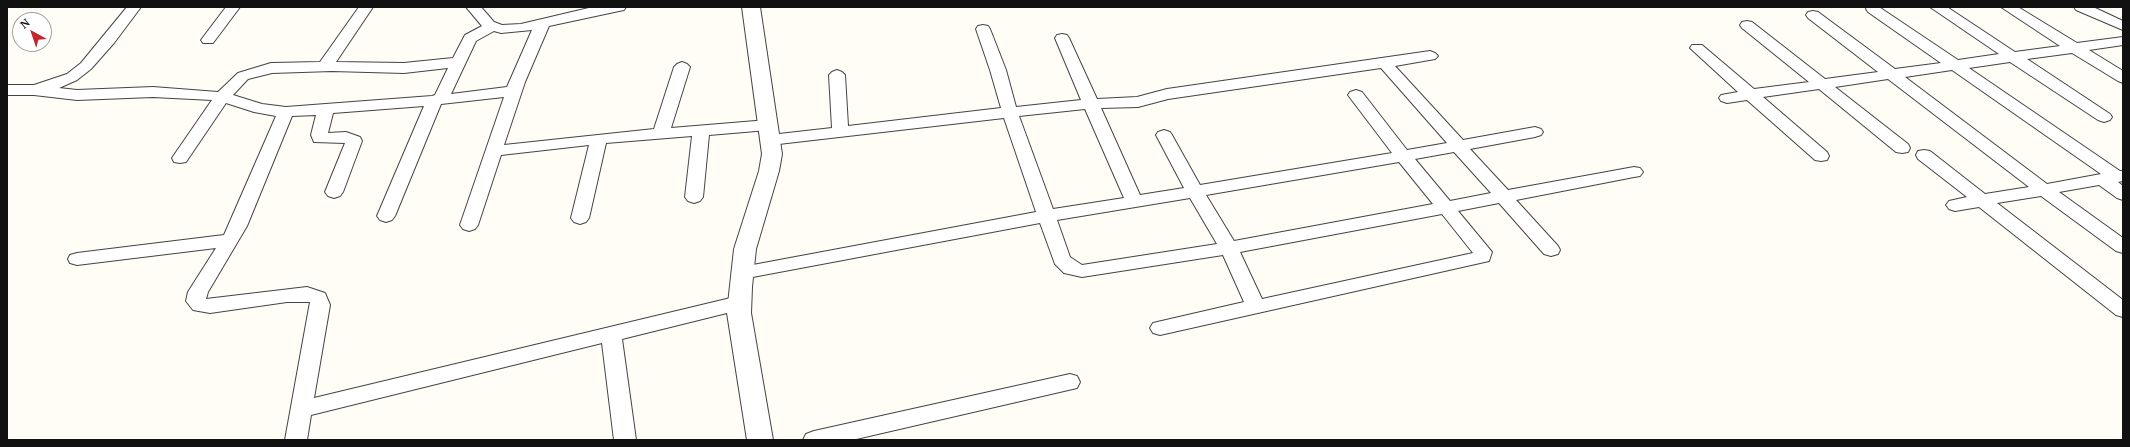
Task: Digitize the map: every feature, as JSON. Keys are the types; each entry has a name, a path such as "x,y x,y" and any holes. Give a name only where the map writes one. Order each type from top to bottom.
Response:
{"street":[{"path":"34,90 53,85 72,77 86,66 109,40 134,7"},
{"path":"208,40 233,7"},
{"path":"325,66 366,7"},
{"path":"473,7 489,25 501,29 542,24 597,9 619,7"},
{"path":"751,7 772,154 769,172 745,249 739,313 760,440"},
{"path":"1938,7 2104,117"},
{"path":"2008,7 2123,78"},
{"path":"2081,7 2123,26"},
{"path":"1873,9 1952,66 2114,177 2123,194"},
{"path":"1813,15 2043,190 2123,247"},
{"path":"468,224 495,152 514,91 542,24"},
{"path":"1747,25 1902,148"},
{"path":"386,216 438,100 459,62 470,38 493,26"},
{"path":"984,29 998,70 1010,113 1062,260 1071,268 1082,270 1229,248 1634,172"},
{"path":"1062,38 1134,201"},
{"path":"1727,98 2123,41"},
{"path":"1698,48 1821,156"},
{"path":"495,152 599,139 701,130 769,133 840,133 1010,113 1138,102 1167,94 1430,56"},
{"path":"180,158 222,97 243,76 271,68 325,66 404,68 459,62"},
{"path":"1384,62 1551,250"},
{"path":"661,134 682,67"},
{"path":"837,75 840,133"},
{"path":"7,90 34,90 65,94 153,92 222,97 260,109 286,112 438,100 514,91"},
{"path":"1160,328 1482,257 1483,252 1403,156 1356,95"},
{"path":"326,109 319,135 320,138 346,137 354,141 334,192"},
{"path":"286,112 240,221 198,292 196,301 200,305 210,306 287,295 307,294 318,298 320,305 296,440"},
{"path":"694,197 701,130"},
{"path":"742,273 1047,216 1403,156 1535,132"},
{"path":"1164,135 1194,191 1229,248 1256,307"},
{"path":"580,218 599,139"},
{"path":"1924,155 2123,310"},
{"path":"1955,205 2114,177"},
{"path":"77,259 230,240"},
{"path":"302,409 739,303"},
{"path":"611,334 625,440"},
{"path":"814,440 1070,382"}]}
